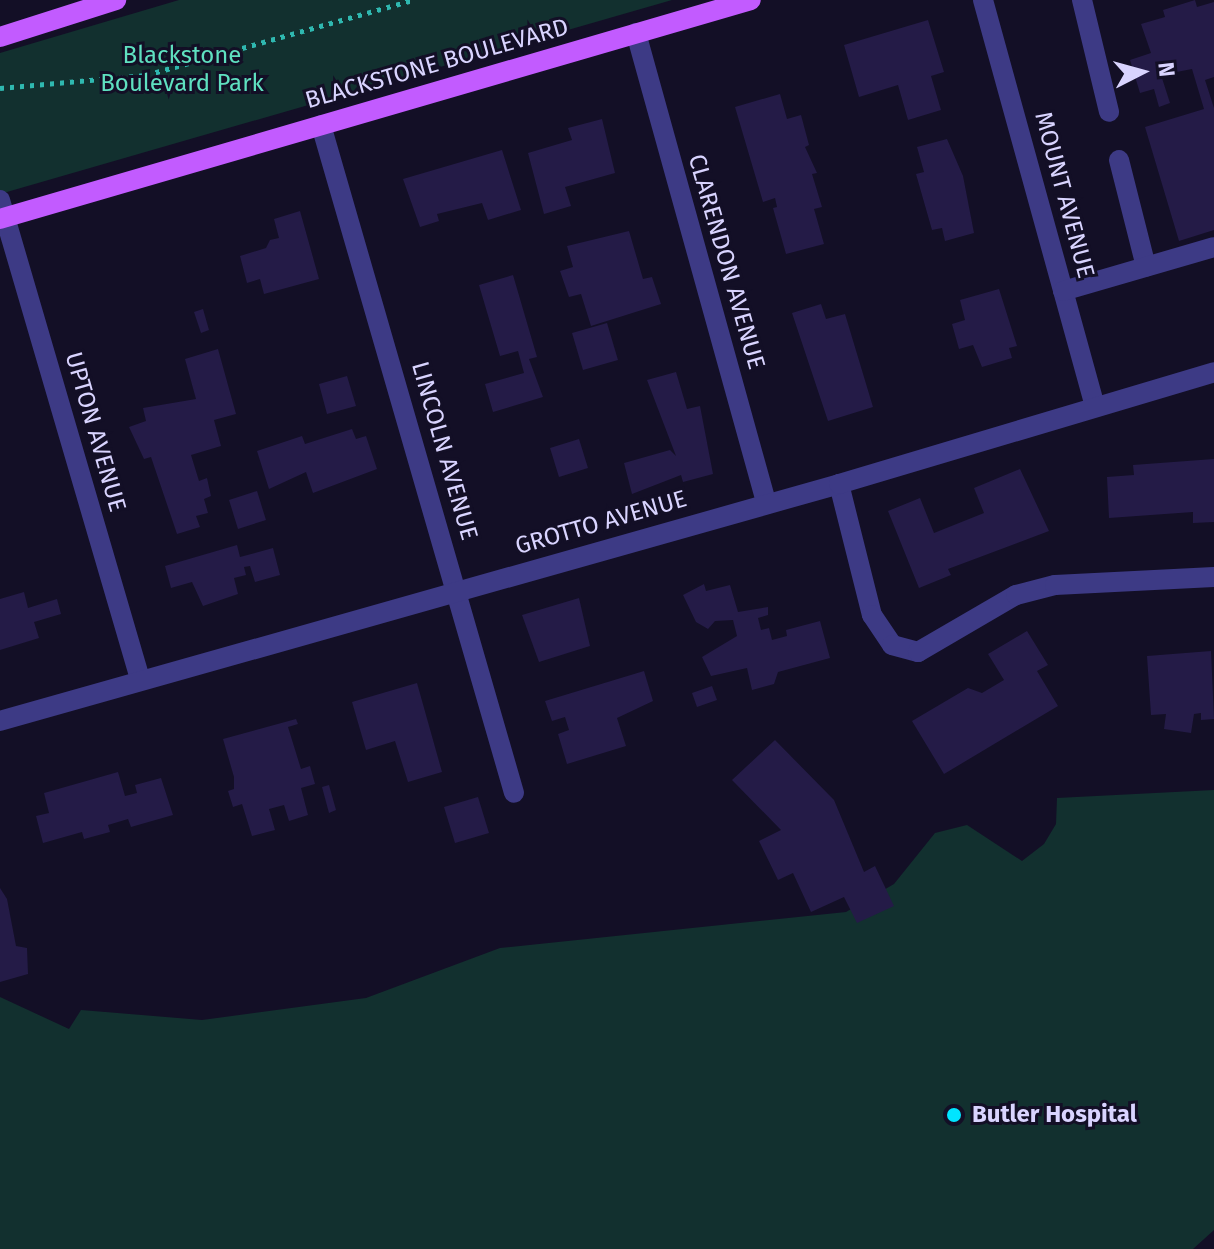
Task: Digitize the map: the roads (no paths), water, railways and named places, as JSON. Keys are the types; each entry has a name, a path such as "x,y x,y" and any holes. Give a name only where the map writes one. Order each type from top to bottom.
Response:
{"main road":[{"path":"0,37 116,0"},
{"name":"BLACKSTONE BOULEVARD","path":"2,212 321,125 751,0"}],"street":[{"name":"MOUNT AVENUE","path":"983,0 1094,404"},
{"path":"1082,0 1109,112"},
{"name":"CLARENDON AVENUE","path":"636,33 767,504"},
{"name":"LINCOLN AVENUE","path":"321,125 514,793"},
{"path":"1119,160 1146,267"},
{"name":"UPTON AVENUE","path":"2,212 140,679"},
{"path":"1063,291 1214,247"},
{"name":"GROTTO AVENUE","path":"0,721 839,484 1094,404 1214,372"},
{"path":"839,484 872,615 892,645 918,652 1016,595 1055,585 1214,577"}],"place":[{"name":"Butler Hospital","path":"954,1115"}],"park label":[{"name":"Blackstone Boulevard Park","path":"182,70"}]}
